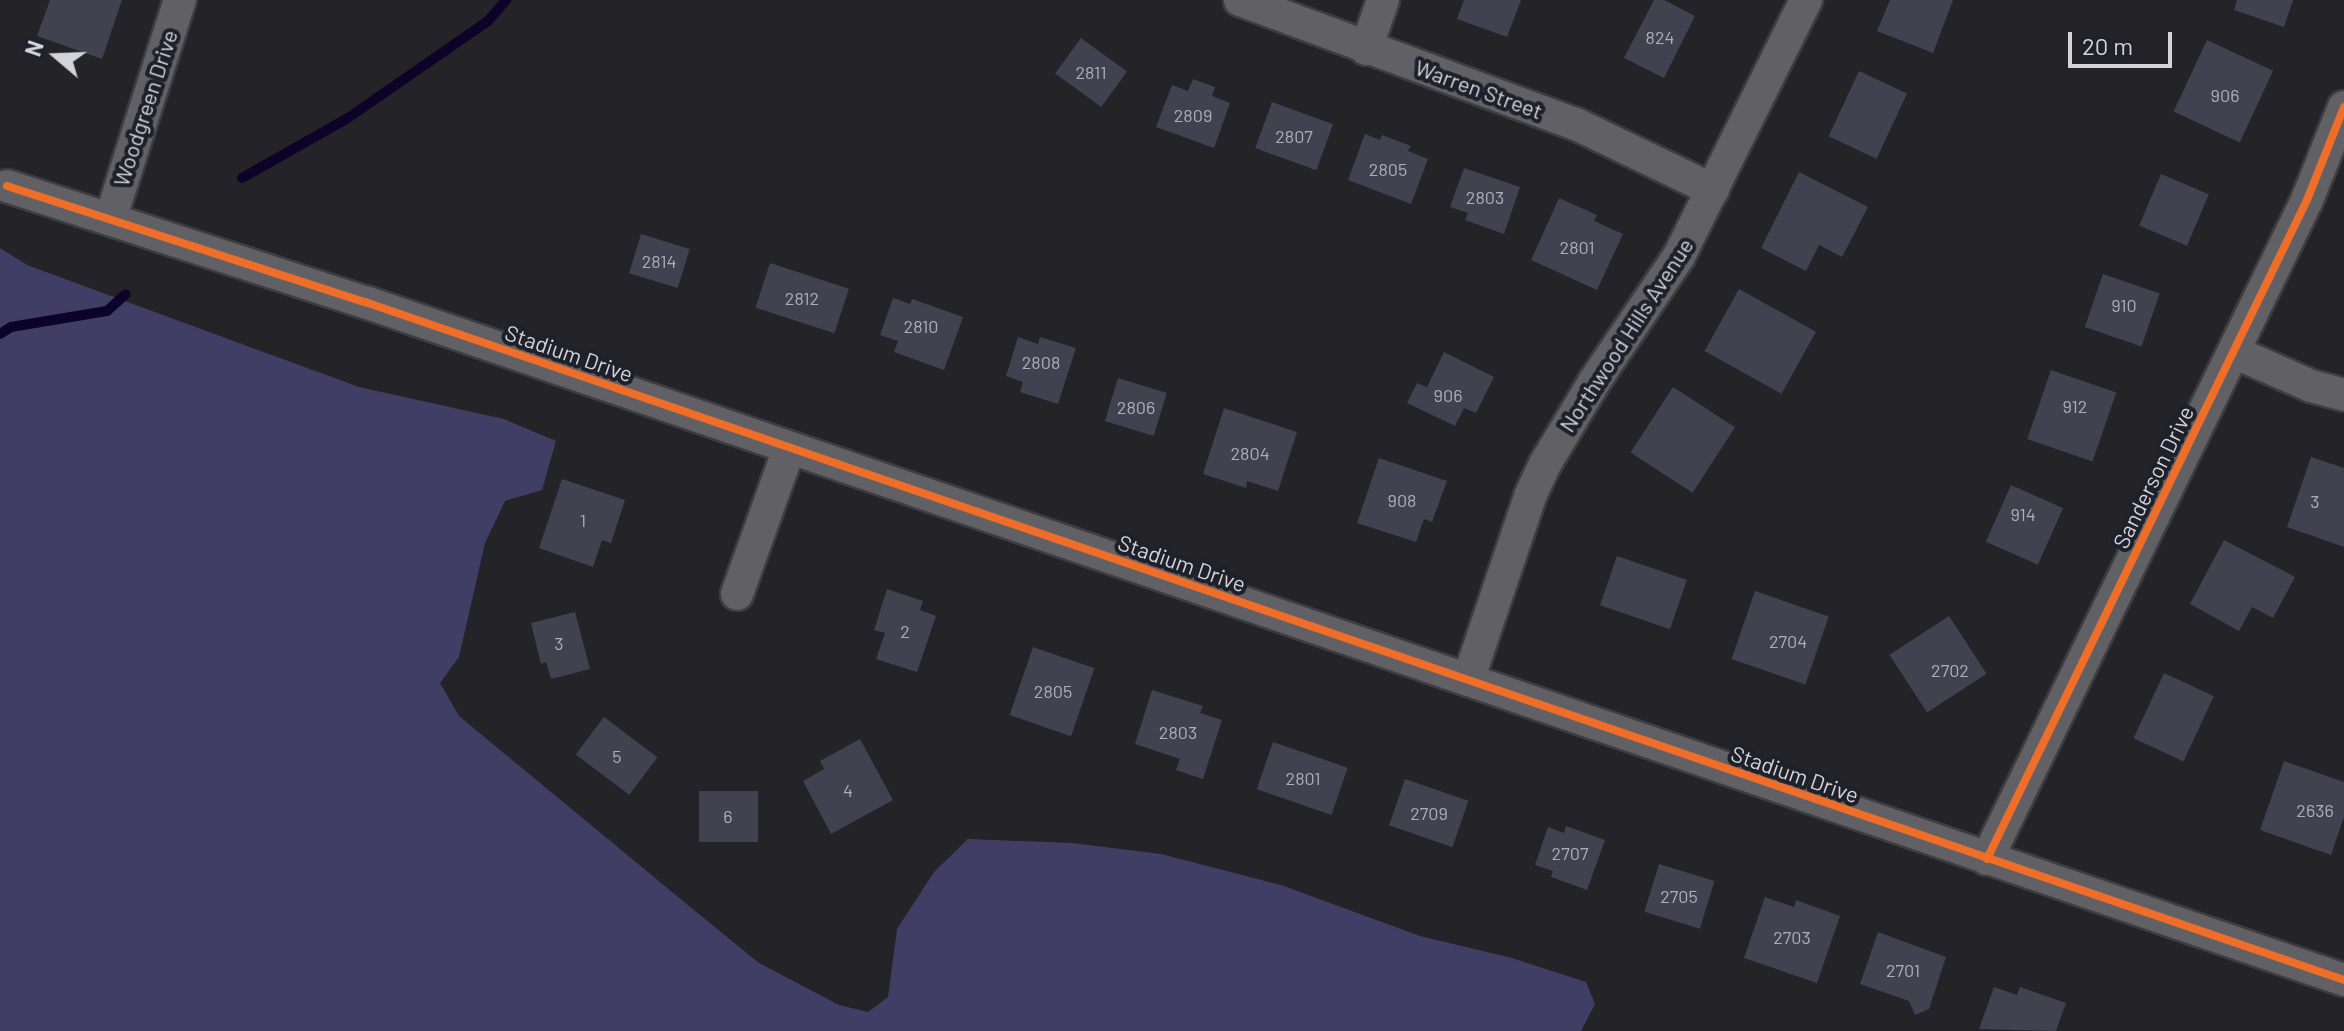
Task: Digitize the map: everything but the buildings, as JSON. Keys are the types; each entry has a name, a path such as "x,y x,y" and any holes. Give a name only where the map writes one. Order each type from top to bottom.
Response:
{"street":[{"name":"Woodgreen Drive","path":"111,217 180,0"},
{"name":"Warren Street","path":"1240,0 1576,124 1713,190"},
{"path":"1366,49 1383,0"},
{"name":"Northwood Hills Avenue","path":"1468,680 1531,494 1545,464 1594,382 1679,256 1806,0"},
{"name":"Sanderson Drive","path":"1987,859 2307,200 2344,107"},
{"name":"Stadium Drive","path":"7,186 111,217 2344,980"},
{"path":"2234,352 2311,386 2344,395"},
{"path":"737,594 789,449"}],"shaded area":[{"path":"0,248 27,265 359,387 504,419 556,441 542,490 505,501 485,543 459,657 440,683 459,716 759,963 839,1005 868,1012 888,997 897,929 934,872 968,839 1072,843 1161,854 1281,885 1420,936 1512,958 1586,982 1595,1004 1581,1031 0,1031"}],"waterway":[{"path":"242,178 348,118 488,21 506,0"},
{"path":"0,334 11,327 107,311 126,294"}],"cycle path":[{"path":"1987,859 2307,200 2344,107"},
{"path":"7,186 365,302 2344,980"}]}
